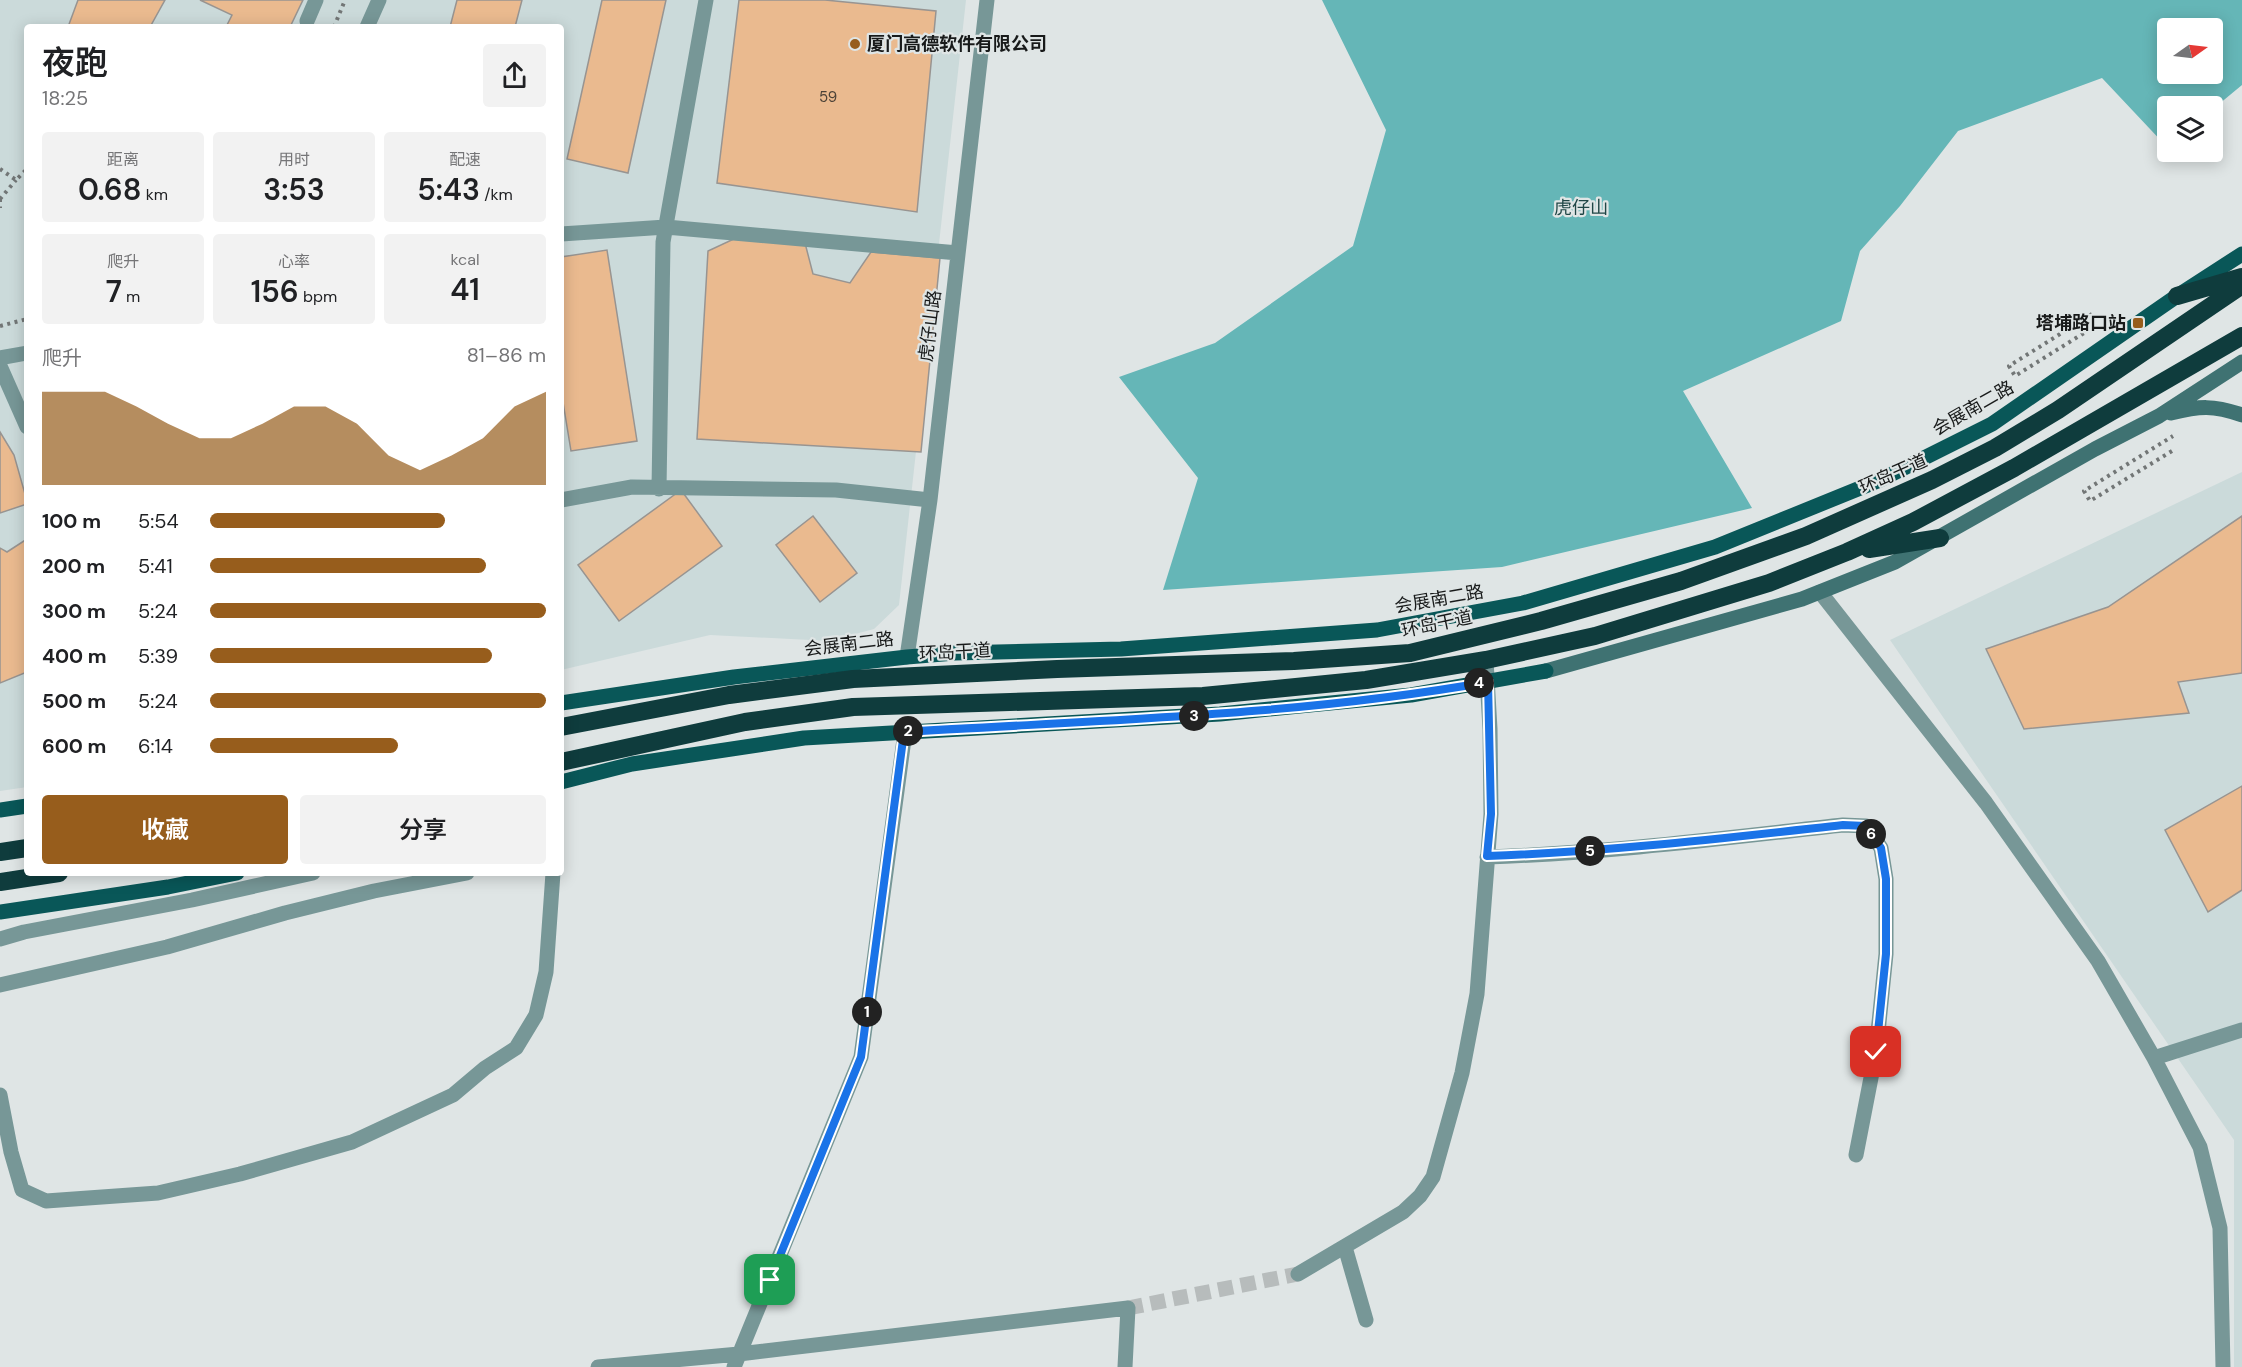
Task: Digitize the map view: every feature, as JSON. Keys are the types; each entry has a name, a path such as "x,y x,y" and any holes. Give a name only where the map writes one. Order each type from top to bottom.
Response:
{"highway":[{"path":"2177,296 2242,277"},
{"name":"环岛干道","path":"564,726 729,695 854,679 1057,669 1294,662 1410,652 1542,621 1681,581 1806,536 1932,480 1995,448 2058,410 2242,285"},
{"path":"564,761 746,722 853,707 1203,696 1366,680 1486,660 1595,636 1769,583 1847,552 1913,522 2014,468 2242,336"},
{"path":"1847,552 1940,538"},
{"path":"0,852 24,848"},
{"path":"0,882 39,876"}],"main road":[{"name":"会展南二路","path":"564,703 734,677 907,657 954,653 1121,649 1377,630 1523,603 1715,547 1880,480 1992,424 2177,296 2242,254"},
{"path":"564,781 632,764 804,738 1220,714 1411,695 1546,671 1632,649 1802,599 1895,562 2095,449 2159,416 2242,362"},
{"path":"2159,416 2195,407 2220,407 2242,415"},
{"path":"0,810 24,806"},
{"path":"0,912 168,887 222,876"}],"street":[{"path":"307,21 316,0"},
{"path":"368,24 379,0"},
{"path":"659,489 663,242 705,0"},
{"name":"虎仔山路","path":"907,657 930,500 987,0"},
{"path":"564,234 666,227 958,253"},
{"path":"0,358 24,354"},
{"path":"0,366 24,420"},
{"path":"564,499 632,487 836,490 930,500"},
{"path":"1820,592 2006,831 2098,961 2154,1058 2200,1147 2220,1228 2223,1367"},
{"path":"1298,1274 1403,1212 1420,1196 1433,1178 1462,1073 1477,994 1491,814 1486,660"},
{"path":"736,1360 861,1057 904,732"},
{"path":"1487,856 1550,854 1676,844 1843,825 1866,826 1881,848 1886,879 1886,954 1876,1052 1856,1155"},
{"path":"0,939 24,932 192,900 300,876"},
{"path":"0,985 166,947 285,913 374,891 452,876"},
{"path":"0,1095 11,1152 22,1190 46,1201 158,1193 240,1174 352,1142 453,1095 485,1068 516,1048 536,1015 546,972 553,876"},
{"path":"2154,1058 2242,1030"},
{"path":"1345,1247 1366,1320"},
{"path":"598,1367 736,1360 1128,1308 1125,1367"}],"path":[{"path":"335,24 345,0"},
{"path":"0,169 16,180"},
{"path":"0,208 0,199 24,172"},
{"path":"2092,314 2009,366 2015,376 2100,323"},
{"path":"0,326 24,320"},
{"path":"2172,451 2091,501 2084,491 2173,436"}],"shaded area":[{"path":"0,0 966,0 899,605 874,629 829,641 710,635 564,669 564,24 24,24 24,787 0,791"},
{"path":"2242,472 2242,1367 2234,1367 2234,1140 1890,640"}],"green space":[{"name":"虎仔山","path":"1322,0 2242,0 2242,85 2223,101 2223,96 2157,96 2157,136 2102,78 1958,131 1900,206 1860,251 1841,321 1683,391 1752,508 1502,567 1163,590 1198,478 1119,377 1215,343 1353,246 1386,130"}],"building":[{"path":"78,0 165,0 152,24 69,24"},
{"path":"200,0 303,0 291,24 228,24 232,15"},
{"path":"457,0 522,0 516,24 451,24"},
{"path":"602,0 666,0 628,173 567,159"},
{"path":"739,0 825,0 936,11 917,212 717,183"},
{"path":"738,237 805,243 813,274 850,283 871,252 940,258 921,452 697,439 708,251"},
{"path":"607,250 637,441 571,451 564,408 564,257"},
{"path":"0,432 14,455 24,490 24,505 0,513"},
{"path":"681,490 722,546 619,621 578,565"},
{"path":"813,516 857,573 820,602 776,545"},
{"path":"2242,516 2242,673 2178,682 2189,713 2024,729 1986,649 2108,607"},
{"path":"24,541 24,673 0,683 0,548 7,552"},
{"path":"2242,786 2242,890 2208,912 2165,830"}],"tunnel":[{"path":"1128,1308 1298,1274"}],"place":[{"name":"厦门高德软件有限公司","path":"855,44"},
{"name":"塔埔路口站","path":"2138,323"}],"route":[{"path":"770,1280 861,1057 904,732 1220,714 1411,695 1488,682 1491,814 1487,856 1550,854 1676,844 1843,825 1866,826 1881,848 1886,879 1886,954 1876,1052"}]}
